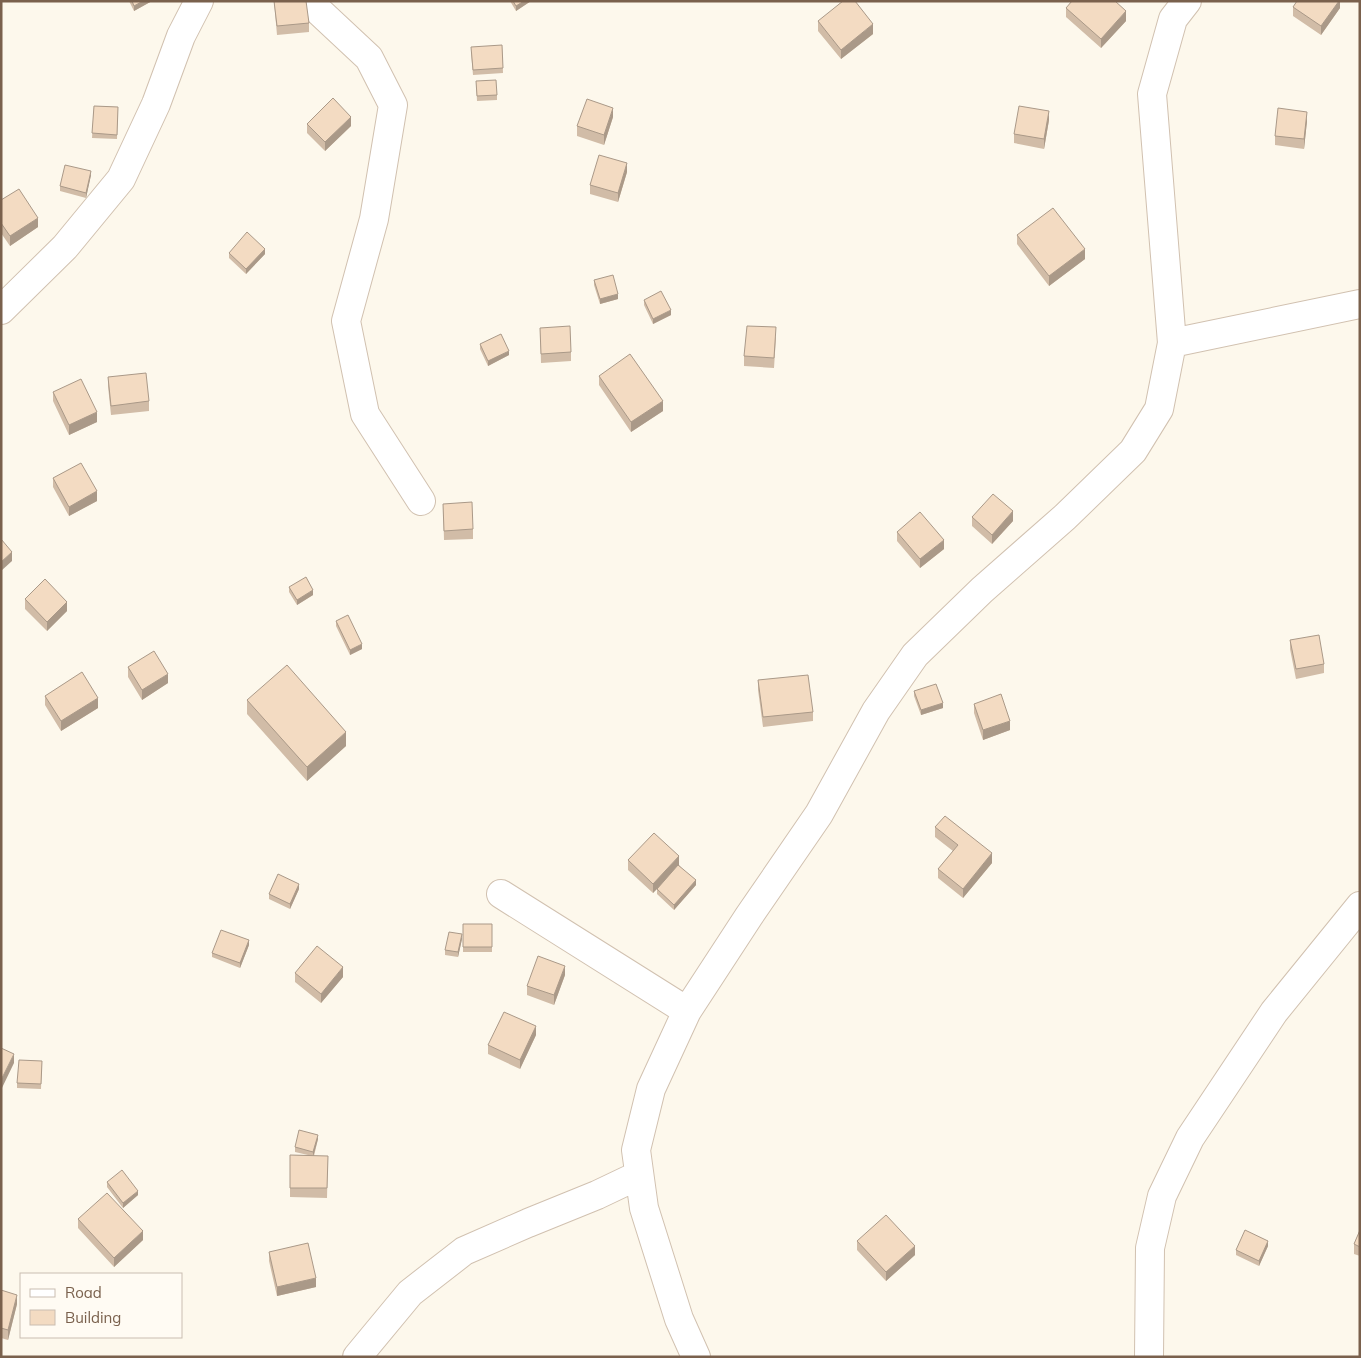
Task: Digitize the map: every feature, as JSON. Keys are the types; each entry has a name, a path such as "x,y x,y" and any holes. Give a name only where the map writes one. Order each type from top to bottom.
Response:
{"street":[{"path":"1,310 65,248 121,179 156,104 180,36 199,1"},
{"path":"308,1 369,58 393,105 374,219 346,321 365,414 421,501"},
{"path":"696,1357 679,1319 644,1208 636,1150 651,1089 687,1011 819,814 876,711 915,655 982,590 1066,517 1133,451 1158,409 1172,343 1152,94 1173,19 1187,1"},
{"path":"1172,343 1360,304"},
{"path":"501,894 687,1011"},
{"path":"1149,1357 1150,1248 1162,1196 1190,1138 1274,1012 1360,906"},
{"path":"357,1357 410,1293 464,1251 597,1196 639,1175"}],"building":[{"path":"132,1 143,1 134,6"},
{"path":"274,1 306,1 309,23 277,26"},
{"path":"513,1 524,1 516,6"},
{"path":"843,1 855,1 873,24 841,50 818,21"},
{"path":"1072,1 1115,1 1126,11 1101,39 1066,8"},
{"path":"1297,1 1339,1 1321,26 1293,7"},
{"path":"502,45 503,68 473,70 471,47"},
{"path":"496,80 497,95 477,96 476,81"},
{"path":"333,98 351,117 325,142 307,124"},
{"path":"587,99 613,108 604,135 577,126"},
{"path":"94,106 118,107 117,135 92,133"},
{"path":"1019,106 1049,111 1044,139 1014,134"},
{"path":"1278,108 1307,112 1304,139 1275,136"},
{"path":"599,155 627,163 618,193 590,185"},
{"path":"65,165 91,171 86,193 60,186"},
{"path":"19,189 38,218 10,236 1,223 1,200"},
{"path":"1053,208 1085,249 1049,276 1017,235"},
{"path":"247,232 265,249 246,269 229,253"},
{"path":"613,275 618,294 600,299 594,280"},
{"path":"661,291 671,310 653,319 644,300"},
{"path":"570,326 571,352 541,354 540,328"},
{"path":"747,326 776,327 774,358 744,356"},
{"path":"501,334 509,351 488,361 480,344"},
{"path":"630,354 663,401 631,422 599,376"},
{"path":"146,373 149,401 111,406 108,377"},
{"path":"81,379 97,412 69,425 53,392"},
{"path":"81,463 97,491 69,507 53,478"},
{"path":"993,494 1013,511 992,535 972,517"},
{"path":"472,502 473,529 444,531 443,504"},
{"path":"920,512 944,540 920,559 897,532"},
{"path":"1,539 12,552 1,562"},
{"path":"306,577 313,590 297,600 289,587"},
{"path":"45,579 67,602 47,622 25,599"},
{"path":"348,615 362,644 350,650 336,621"},
{"path":"1319,635 1324,664 1296,669 1290,640"},
{"path":"154,651 168,674 142,690 128,667"},
{"path":"287,665 346,732 307,767 247,700"},
{"path":"82,672 98,698 61,721 45,696"},
{"path":"808,675 813,712 763,717 758,680"},
{"path":"936,684 943,703 921,710 914,691"},
{"path":"1001,694 1010,721 983,730 974,704"},
{"path":"945,816 992,853 963,889 938,869 958,845 935,827"},
{"path":"654,833 679,856 653,884 628,860"},
{"path":"678,865 696,880 674,905 657,889"},
{"path":"278,874 299,884 290,904 269,894"},
{"path":"463,924 492,924 492,947 463,947"},
{"path":"221,930 249,940 240,963 212,953"},
{"path":"449,932 462,934 458,952 445,950"},
{"path":"317,946 343,967 321,994 295,973"},
{"path":"538,956 565,966 554,995 527,986"},
{"path":"504,1012 536,1026 520,1060 488,1045"},
{"path":"1,1048 14,1054 1,1080"},
{"path":"19,1060 42,1061 41,1084 17,1083"},
{"path":"299,1130 318,1135 313,1152 295,1147"},
{"path":"290,1155 328,1156 327,1188 290,1188"},
{"path":"122,1170 138,1191 123,1203 107,1182"},
{"path":"107,1193 143,1231 114,1258 78,1219"},
{"path":"886,1215 915,1246 886,1272 857,1241"},
{"path":"1245,1230 1268,1241 1259,1261 1236,1250"},
{"path":"1360,1230 1360,1247 1354,1244"},
{"path":"308,1243 316,1278 277,1287 269,1252"},
{"path":"1,1290 17,1295 8,1330 1,1328"}]}
